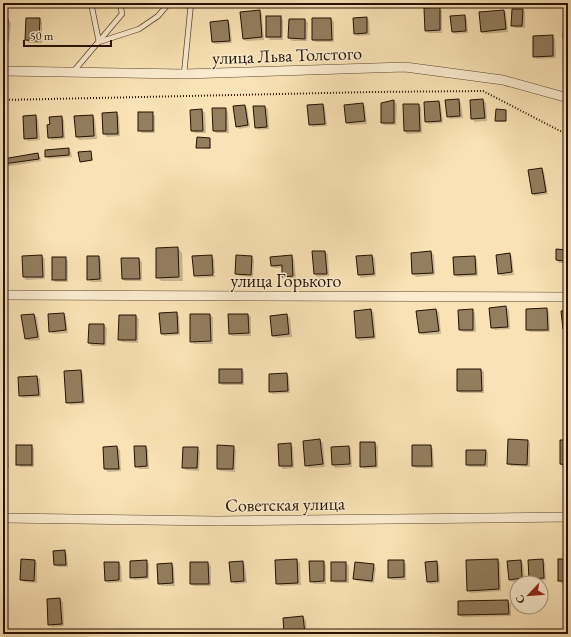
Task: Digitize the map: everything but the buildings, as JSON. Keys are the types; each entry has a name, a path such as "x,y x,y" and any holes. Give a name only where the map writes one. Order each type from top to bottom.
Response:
{"street":[{"name":"улица Льва Толстого","path":"3,71 184,74 405,67 503,80 568,98"},
{"name":"улица Горького","path":"3,295 568,297"},
{"name":"Советская улица","path":"3,518 217,521 568,517"}],"lane":[{"path":"91,3 99,42"},
{"path":"73,72 122,14 120,3"},
{"path":"99,42 139,29 158,16 170,3"},
{"path":"184,74 191,3"}],"path":[{"path":"3,100 483,91 568,135"}]}
